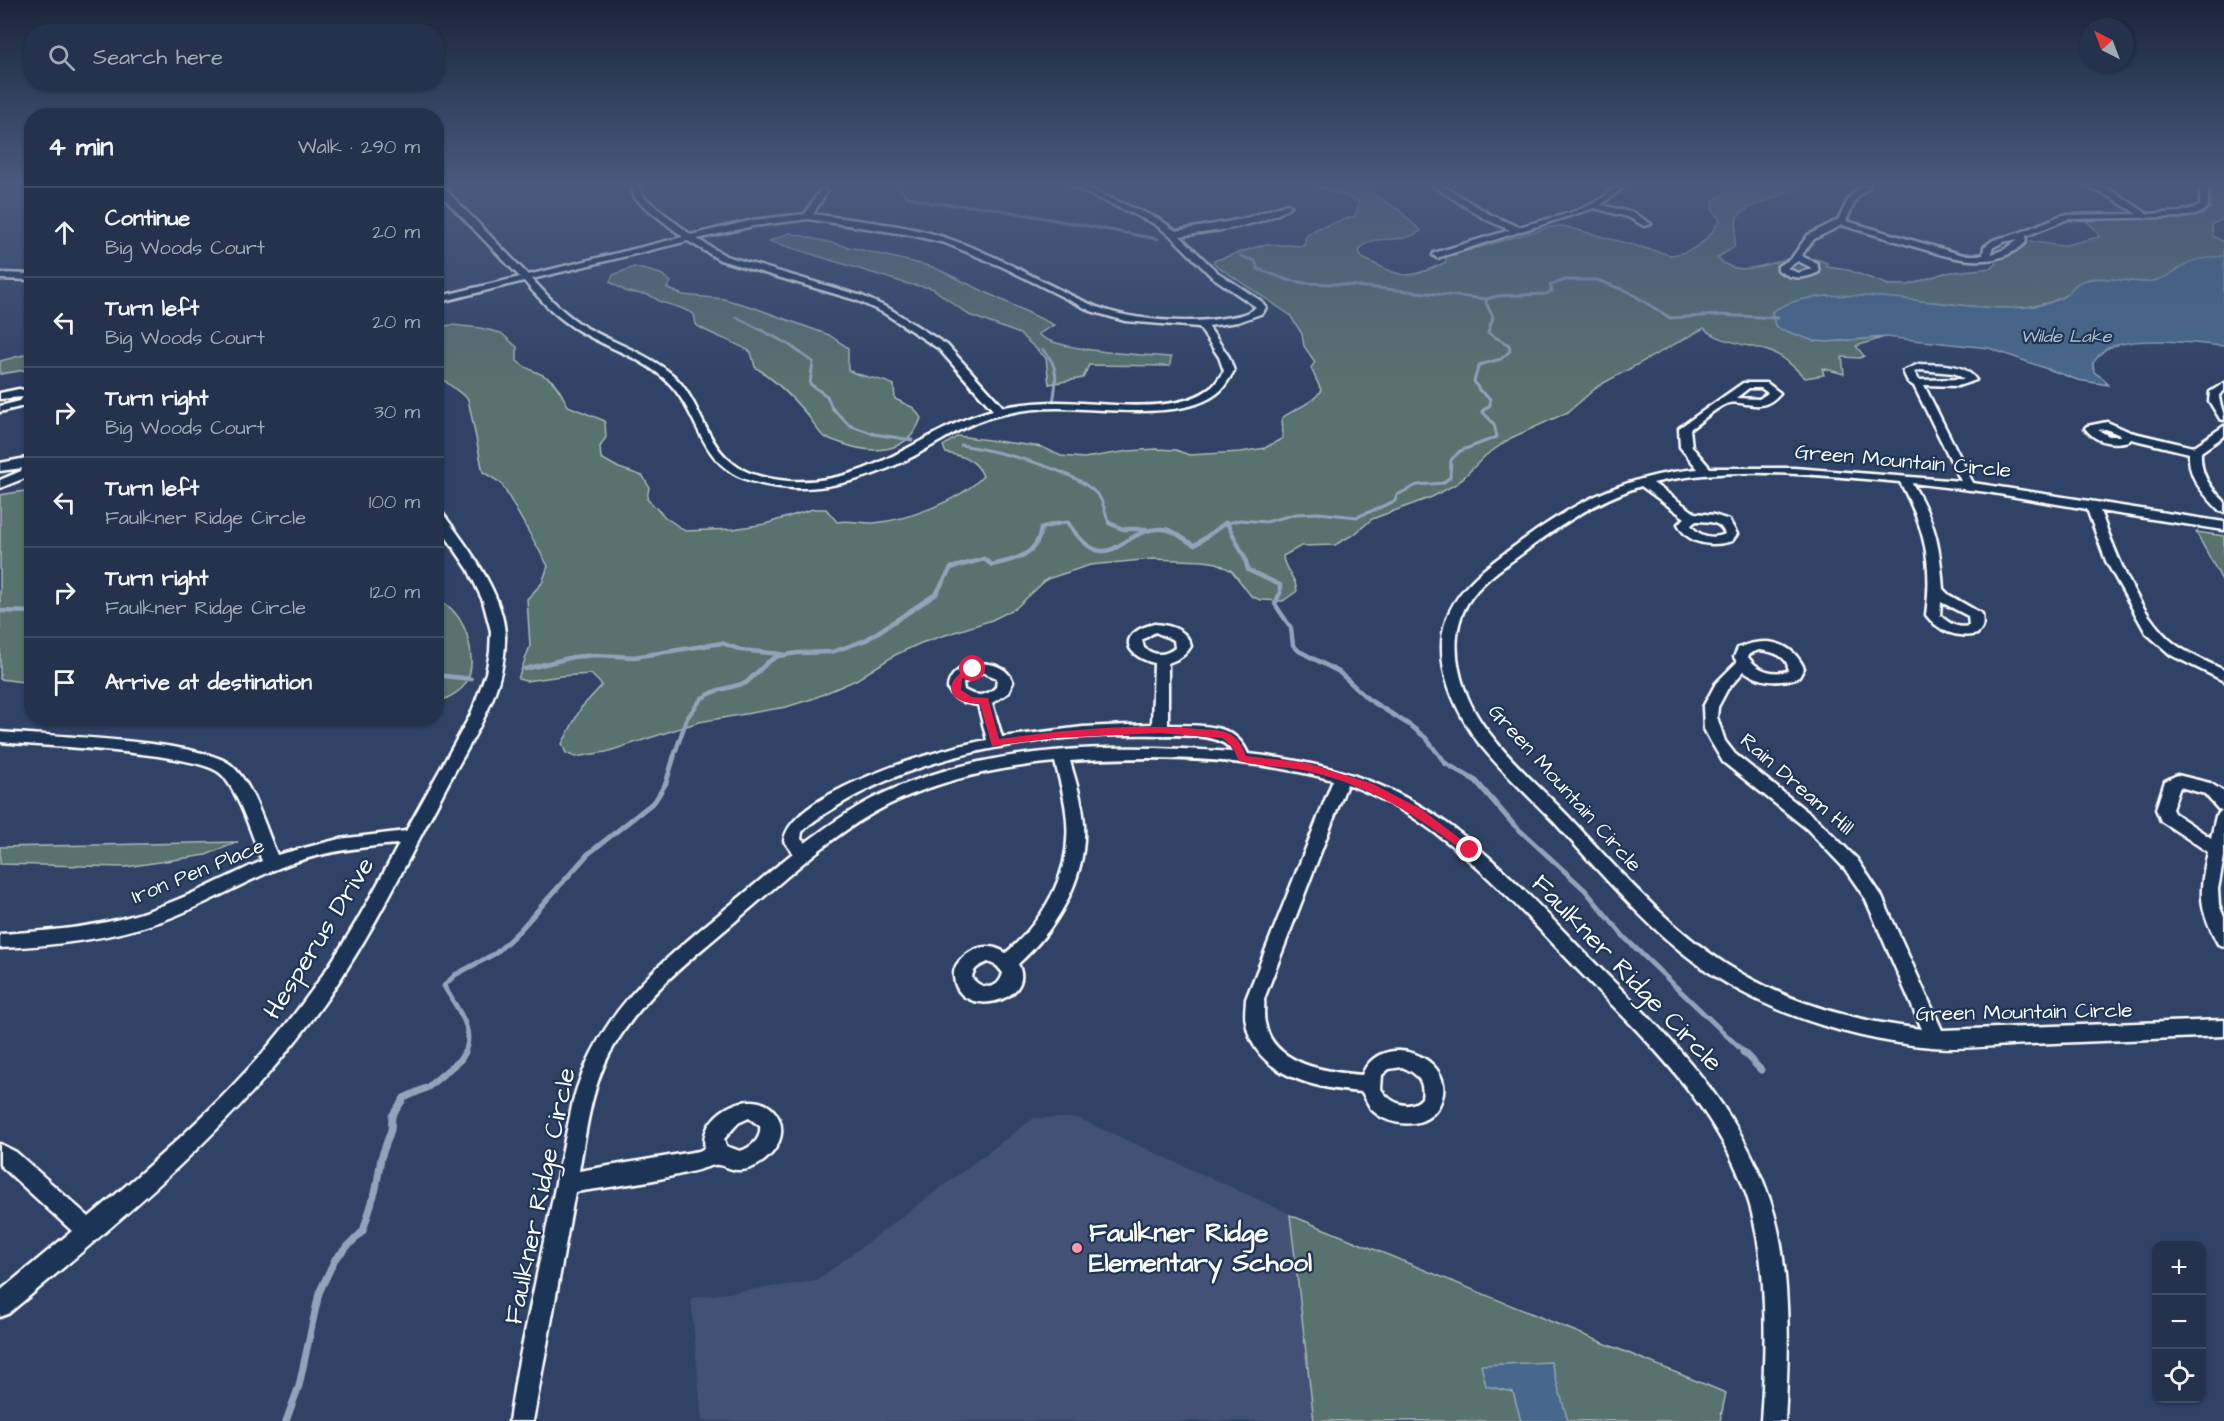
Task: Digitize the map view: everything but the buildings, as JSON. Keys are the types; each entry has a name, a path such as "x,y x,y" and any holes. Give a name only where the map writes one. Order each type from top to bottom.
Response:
{"street":[{"path":"501,252 549,304 581,329 666,374 692,405 719,458 734,470 757,479 806,484 848,478 884,466 960,426 1000,411 1061,405 1148,408 1182,403 1197,398 1219,386 1229,371 1224,357 1202,324"},
{"path":"444,298 631,252"},
{"path":"714,252 723,258 858,298 887,311 943,347 1000,411"},
{"path":"978,252 1076,301 1110,315 1149,322 1202,324 1238,319 1260,311 1261,307 1258,303 1214,274 1192,252"},
{"path":"1437,255 1446,252"},
{"path":"1796,257 1799,252"},
{"path":"1943,252 1978,258 1997,252"},
{"path":"0,276 24,277"},
{"path":"1918,384 1936,381 1962,383 1971,378 1957,371 1914,367 1908,371 1912,380 1918,384 1969,486"},
{"path":"2224,386 2214,394 2217,408 2224,417"},
{"path":"0,396 24,392"},
{"path":"1706,471 1688,452 1682,440 1683,434 1685,428 1692,422 1727,400"},
{"path":"0,410 24,402"},
{"path":"2126,435 2195,452 2216,438 2224,429"},
{"path":"2195,452 2194,468 2197,477 2224,508"},
{"path":"0,467 24,463"},
{"name":"Green Mountain Circle","path":"2224,526 1969,486 1904,479 1759,470 1706,471 1643,482 1611,492 1581,508 1483,575 1466,594 1454,615 1447,648 1455,684 1484,738 1668,931 1718,969 1784,1004 1816,1016 1889,1034 1936,1039 2224,1028"},
{"path":"0,484 24,474"},
{"path":"1904,479 1919,506 1928,530 1934,552 1936,590"},
{"path":"1643,482 1693,517"},
{"path":"2092,507 2112,561 2151,630 2176,652 2224,676"},
{"name":"Hesperus Drive","path":"0,1306 89,1232 199,1135 288,1036 356,938 474,720 489,686 497,657 496,615 488,596 444,535"},
{"path":"1160,729 1161,659"},
{"name":"Rain Dream Hill","path":"1744,663 1716,692 1710,703 1709,717 1715,737 1729,758 1814,825 1851,864 1872,895 1936,1039"},
{"path":"984,700 996,743"},
{"path":"805,854 792,841 794,828 870,781 914,763 958,750 1056,734 1160,729 1225,735 1236,745 1242,759"},
{"path":"0,737 181,753 216,763 234,778 240,788 272,864"},
{"name":"Faulkner Ridge Circle","path":"521,1421 566,1183 589,1080 604,1046 646,989 681,955 805,854 866,810 910,788 964,772 1061,756 1149,752 1242,759 1307,767 1369,786 1417,811 1470,850 1660,1041 1701,1088 1721,1118 1738,1147 1766,1219 1773,1265 1776,1362 1773,1421"},
{"path":"1008,962 1035,937 1053,909 1065,885 1075,856 1077,833 1074,810 1061,756"},
{"path":"1342,777 1255,999 1253,1015 1255,1029 1263,1043 1275,1057 1292,1070 1338,1083 1369,1084"},
{"path":"2217,850 2178,826 2167,817 2164,809 2171,786 2177,781 2201,786 2213,792 2224,805"},
{"path":"2224,816 2209,889 2210,905 2224,939"},
{"name":"Iron Pen Place","path":"0,941 84,935 141,921 272,864 369,840 411,837"},
{"path":"566,1183 684,1165 703,1160 718,1152"},
{"path":"0,1154 9,1159 89,1232"}],"shaded area":[{"name":"Faulkner Ridge Elementary School","path":"1034,1118 1078,1118 1290,1214 1314,1421 702,1421 691,1298 816,1281"}],"green space":[{"path":"806,252 871,252 933,267 1054,325 1038,334 1047,340 1101,351 1171,357 1170,366 1089,365 1083,378 1049,384 1046,358 1020,334 969,315 932,288 908,284"},
{"path":"1240,252 1360,252 1362,258 1396,273 1412,275 1446,262 1446,257 1462,252 1660,252 1670,255 1686,252 1726,252 1717,258 1729,266 1741,269 1796,258 1811,259 1827,263 1827,267 1848,270 1889,285 1908,285 1944,273 1992,268 1996,264 1994,259 2013,252 2224,252 2224,256 2193,261 2156,281 2087,279 2080,282 2069,293 2040,305 2010,308 1984,307 1853,295 1821,296 1794,302 1772,312 1775,325 1841,341 1885,337 1856,346 1864,356 1860,358 1842,357 1844,374 1822,368 1824,375 1805,378 1788,361 1776,354 1718,337 1704,328 1598,386 1568,412 1511,438 1485,456 1458,483 1432,497 1372,519 1356,533 1335,545 1301,546 1283,556 1297,591 1283,601 1260,600 1251,596 1232,571 1217,563 1153,559 1090,565 1047,579 1016,608 992,620 921,643 895,655 856,680 812,699 786,707 699,722 606,752 575,757 566,753 562,744 581,708 602,685 591,674 526,681 518,679 530,646 527,599 542,583 548,566 501,483 483,472 468,399 444,380 444,326 480,328 501,333 517,347 517,361 551,380 568,406 605,421 606,437 600,447 601,458 619,468 643,476 649,487 647,499 665,517 685,531 733,529 765,524 813,509 826,509 837,522 869,523 902,518 948,501 983,476 973,462 958,455 946,453 943,446 958,436 1042,447 1061,456 1084,458 1156,449 1176,450 1189,455 1241,452 1265,448 1283,438 1282,418 1309,402 1321,390 1311,368 1315,362 1304,346 1302,334 1290,315 1213,261"},
{"path":"634,267 661,274 671,282 667,288 683,295 724,299 829,335 848,348 848,370 894,385 895,399 914,408 921,418 915,430 899,445 877,450 853,447 823,436 791,397 755,367 751,352 696,325 694,314 649,295 627,292 610,282 613,275"},
{"path":"24,355 24,370 0,374 0,361"},
{"path":"24,491 24,682 0,679 0,495"},
{"path":"2196,532 2224,536 2224,584"},
{"path":"444,604 452,610 464,627 470,649 470,672 467,681 454,694 444,699"},
{"path":"238,842 206,855 126,867 0,864 0,847"},
{"path":"1290,1215 1726,1393 1720,1421 1314,1421"}],"water":[{"name":"Wilde Lake","path":"2224,256 2224,346 2148,341 2132,342 2106,349 2093,363 2094,372 2108,385 2078,380 1989,348 1885,337 1814,341 1780,329 1775,325 1772,312 1794,302 1822,296 1853,295 1984,307 2032,306 2062,298 2078,283 2088,279 2155,281 2193,261"},
{"path":"1551,1362 1568,1421 1521,1421 1513,1392 1486,1386 1481,1365"}],"waterway":[{"path":"1240,256 1255,261 1258,269 1288,280 1305,283 1487,299"},
{"path":"1487,299 1498,296 1546,294 1552,291 1550,285 1565,280 1597,280 1629,292 1670,318 1719,315 1778,318"},
{"path":"1227,523 1240,520 1266,522 1296,514 1319,513 1357,517 1395,501 1397,495 1417,485 1443,483 1450,477 1451,460 1460,451 1497,437 1494,424 1482,411 1490,405 1490,399 1479,390 1474,381 1479,365 1501,359 1510,351 1509,345 1488,333 1493,317 1486,303 1487,299"},
{"path":"736,317 788,344 813,362 810,384 827,396 832,408 849,425 874,434 912,440"},
{"path":"1043,350 1052,362 1056,374 1053,402"},
{"path":"961,445 1036,463 1075,478 1100,498 1110,523"},
{"path":"1051,524 1068,522 1069,524"},
{"path":"673,759 687,718 702,698 716,691 746,683 768,662 778,656 832,652 866,640 936,594 951,568 984,559 992,565 1017,558 1024,555 1035,544 1041,528 1060,523"},
{"path":"1068,523 1082,541 1094,549 1105,551 1148,530 1162,529 1171,531 1195,545 1224,524"},
{"path":"1110,523 1123,529 1146,529"},
{"path":"1227,523 1245,558 1248,570 1280,585 1280,593 1275,604 1291,628 1293,645 1299,651 1339,672 1368,699 1411,726 1426,738 1442,759"},
{"path":"0,611 24,612"},
{"path":"525,669 573,657 596,655 634,657 722,643 741,650 781,654"},
{"path":"444,676 471,679"},
{"path":"464,1053 468,1036 466,1027 459,1010 444,986 455,975 496,953 520,930 588,854 655,801 666,783 674,757"},
{"path":"1441,757 1445,763 1476,781 1513,824 1585,890 1625,938 1745,1053"},
{"path":"286,1421 299,1386 319,1293 335,1259 363,1231 376,1189 381,1158 391,1130 392,1116 404,1098 428,1087 461,1059 465,1052"},
{"path":"1743,1052 1761,1070"}],"place":[{"name":"Faulkner Ridge Elementary School","path":"1077,1248"}],"route":[{"path":"973,669 958,678 955,685 956,691 970,700 984,700 996,743 1056,734 1110,730 1160,729 1225,735 1231,738 1236,745 1242,759 1307,767 1369,786 1417,811 1470,850"}]}
